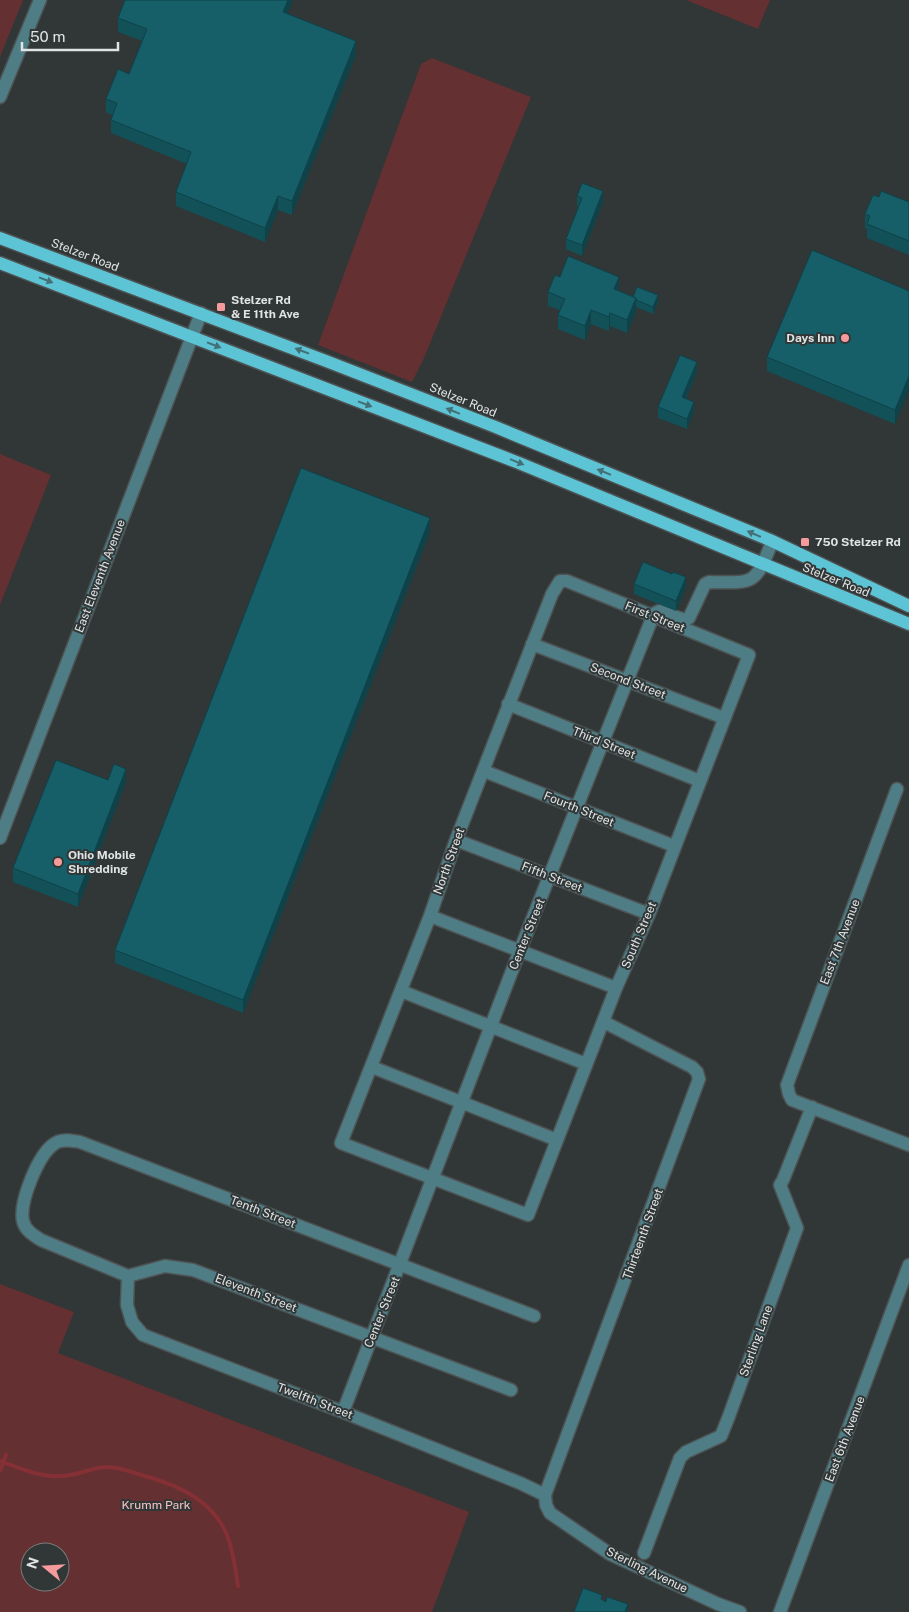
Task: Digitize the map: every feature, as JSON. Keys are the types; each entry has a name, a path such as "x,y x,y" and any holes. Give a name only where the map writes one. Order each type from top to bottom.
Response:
{"main road":[{"name":"Stelzer Road","path":"0,238 485,423 772,542 908,606"},
{"name":"Stelzer Road","path":"0,263 519,463 909,624"}],"street":[{"path":"0,97 40,0"},
{"name":"East Eleventh Avenue","path":"0,838 201,314"},
{"path":"653,616 659,611 685,620 689,618 705,584 709,582 741,583 752,578 761,570 772,542"},
{"name":"First Street","path":"560,581 567,581 749,655"},
{"name":"North Street","path":"433,1179 341,1143 430,916 456,840 484,771 508,704 552,594 560,581"},
{"name":"Center Street","path":"343,1412 490,1026 653,616"},
{"name":"Second Street","path":"532,644 724,718"},
{"name":"South Street","path":"433,1179 528,1214 749,655"},
{"name":"Third Street","path":"508,704 700,782"},
{"name":"Fourth Street","path":"484,771 674,846"},
{"name":"East 7th Avenue","path":"812,1107 792,1100 787,1085 897,790"},
{"name":"Fifth Street","path":"456,840 648,914"},
{"path":"430,916 616,988"},
{"path":"401,991 586,1064"},
{"name":"Thirteenth Street","path":"545,1495 699,1080 697,1072 692,1067 604,1022"},
{"path":"372,1067 557,1140"},
{"path":"812,1107 909,1144"},
{"name":"Sterling Lane","path":"644,1553 680,1458 686,1452 721,1436 729,1416 797,1228 780,1185 812,1107"},
{"name":"Tenth Street","path":"128,1276 41,1240 30,1233 23,1221 23,1203 39,1161 54,1143 67,1140 89,1146 534,1316"},
{"name":"East 6th Avenue","path":"780,1612 909,1265"},
{"name":"Eleventh Street","path":"128,1276 164,1266 193,1270 511,1390"},
{"name":"Twelfth Street","path":"128,1276 127,1305 132,1322 143,1334 520,1482 545,1495"},
{"name":"Sterling Avenue","path":"545,1495 546,1505 550,1513 610,1554 718,1604 740,1612"}],"green space":[{"path":"0,0 23,0 0,57"},
{"path":"686,0 770,0 758,29"},
{"path":"432,58 531,97 424,358 412,382 318,345 421,64"},
{"path":"0,454 51,475 0,605"},
{"name":"Krumm Park","path":"0,1284 74,1312 58,1353 469,1512 432,1612 0,1612"}],"building":[{"path":"125,0 288,0 283,12 356,41 292,201 278,196 265,228 176,192 191,152 111,120 117,103 106,99 118,69 129,74 147,29 118,18"},
{"path":"582,183 603,191 582,245 566,239 582,198 577,196"},
{"path":"881,191 909,202 909,241 867,224 870,216 865,214 873,195 879,197"},
{"name":"Days Inn","path":"812,250 909,291 909,376 895,410 767,357"},
{"path":"568,256 619,277 614,289 636,298 627,320 610,313 609,317 591,310 585,326 558,315 565,299 548,292 555,275 560,277"},
{"path":"637,287 658,295 653,307 633,297"},
{"path":"680,355 697,362 682,397 694,402 687,419 658,407"},
{"path":"301,468 430,518 243,1000 115,950"},
{"path":"643,562 672,574 673,572 686,577 676,601 634,584"},
{"path":"56,760 108,780 114,764 126,769 78,894 13,868"},
{"path":"583,1588 602,1595 601,1599 606,1602 607,1597 628,1604 625,1612 574,1612"}],"waterway":[{"path":"0,1471 6,1455"},
{"path":"0,1461 34,1473 52,1476 70,1475 103,1467 118,1468 175,1486 199,1500 218,1519 230,1544 238,1586"}],"place":[{"name":"Stelzer Rd & E 11th Ave","path":"221,307"},
{"name":"Days Inn","path":"845,338"},
{"name":"750 Stelzer Rd","path":"805,542"},
{"name":"Ohio Mobile Shredding","path":"58,862"}]}
